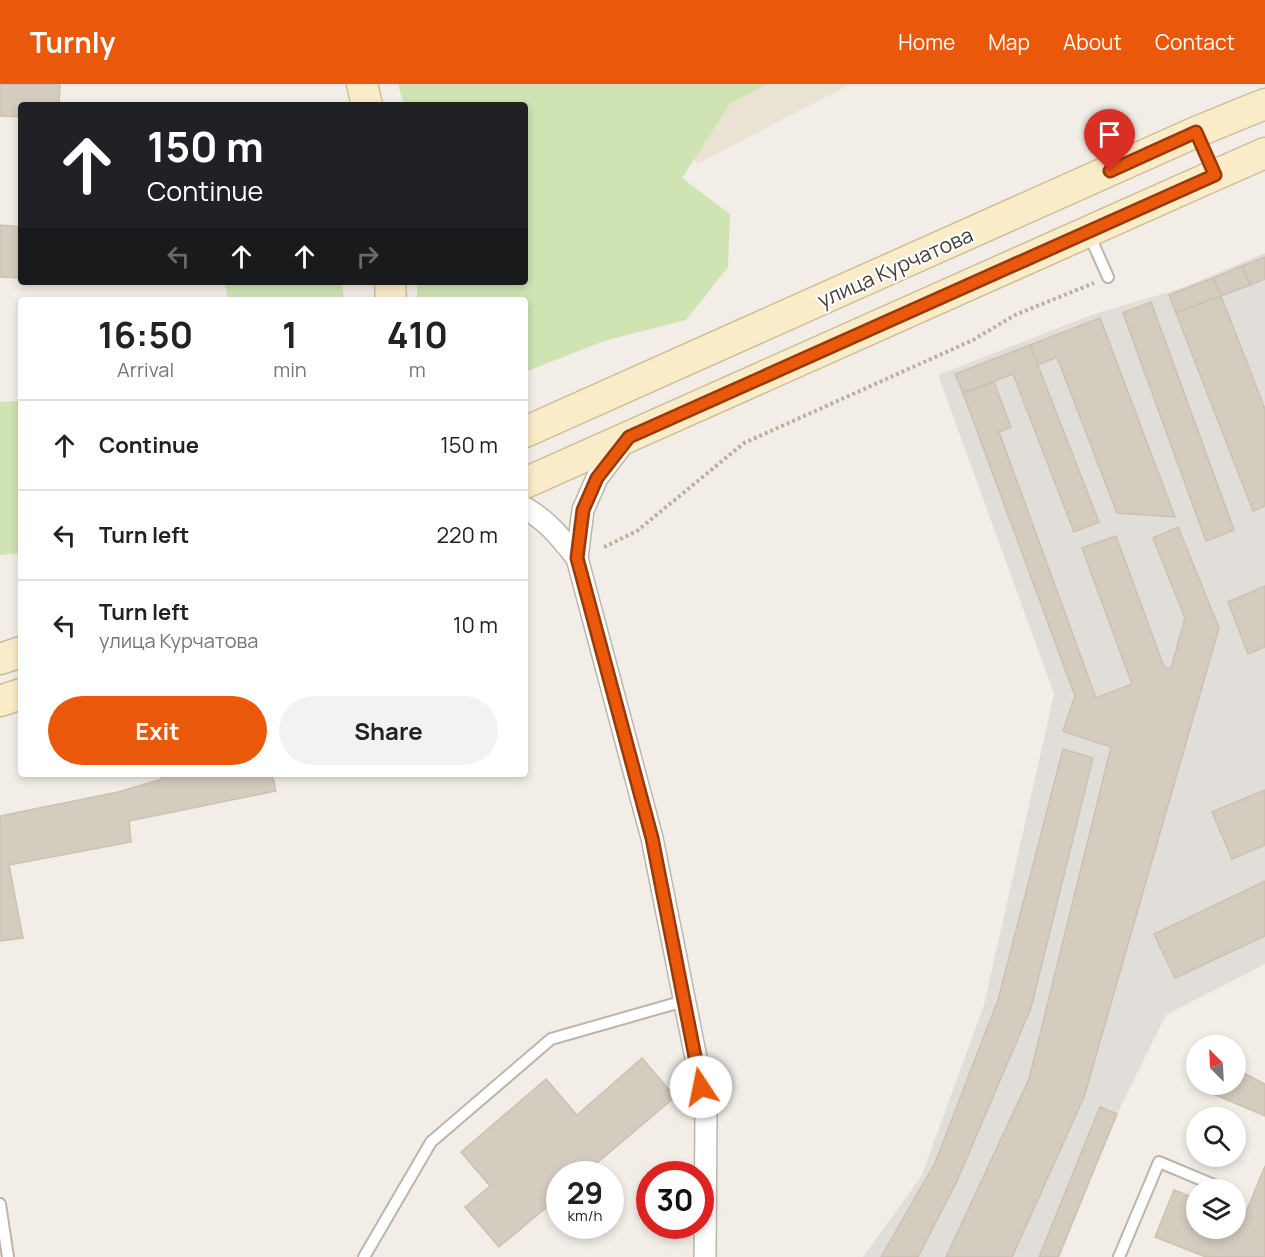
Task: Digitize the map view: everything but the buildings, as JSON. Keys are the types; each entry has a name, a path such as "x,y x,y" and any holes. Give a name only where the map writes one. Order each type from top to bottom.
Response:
{"main road":[{"path":"362,84 366,102"},
{"name":"улица Курчатова","path":"528,431 1196,132 1265,104"},
{"path":"1196,132 1215,175"},
{"path":"528,482 1265,153"},
{"path":"0,659 18,652"},
{"path":"0,701 18,695"}],"street":[{"path":"629,437 597,478 583,510 577,558 652,838 706,1108 705,1257"},
{"path":"528,510 557,532 577,558"}],"lane":[{"path":"1088,232 1108,277"},
{"path":"364,1257 430,1142 551,1039 684,1001"},
{"path":"1119,1257 1159,1162 1200,1179"},
{"path":"0,1204 8,1257"}],"path":[{"path":"604,547 637,531 744,443 973,340 1015,315 1108,277"}],"shaded area":[{"path":"660,84 851,84 697,164"},
{"path":"1265,253 1265,964 1166,1015 1117,1114 1060,1257 863,1257 921,1177 984,1005 1054,694 938,375 1091,315 1182,288"}],"green space":[{"path":"398,84 767,84 730,104 682,178 730,214 728,267 686,320 604,341 528,371 528,297 417,297 417,285 528,285 528,102 403,102"},
{"path":"226,285 342,285 344,297 228,297"},
{"path":"18,401 18,553 0,555 0,402"}],"route":[{"path":"701,1087 652,838 577,558 583,510 597,478 629,437 1215,175 1196,132 1110,171"}]}
